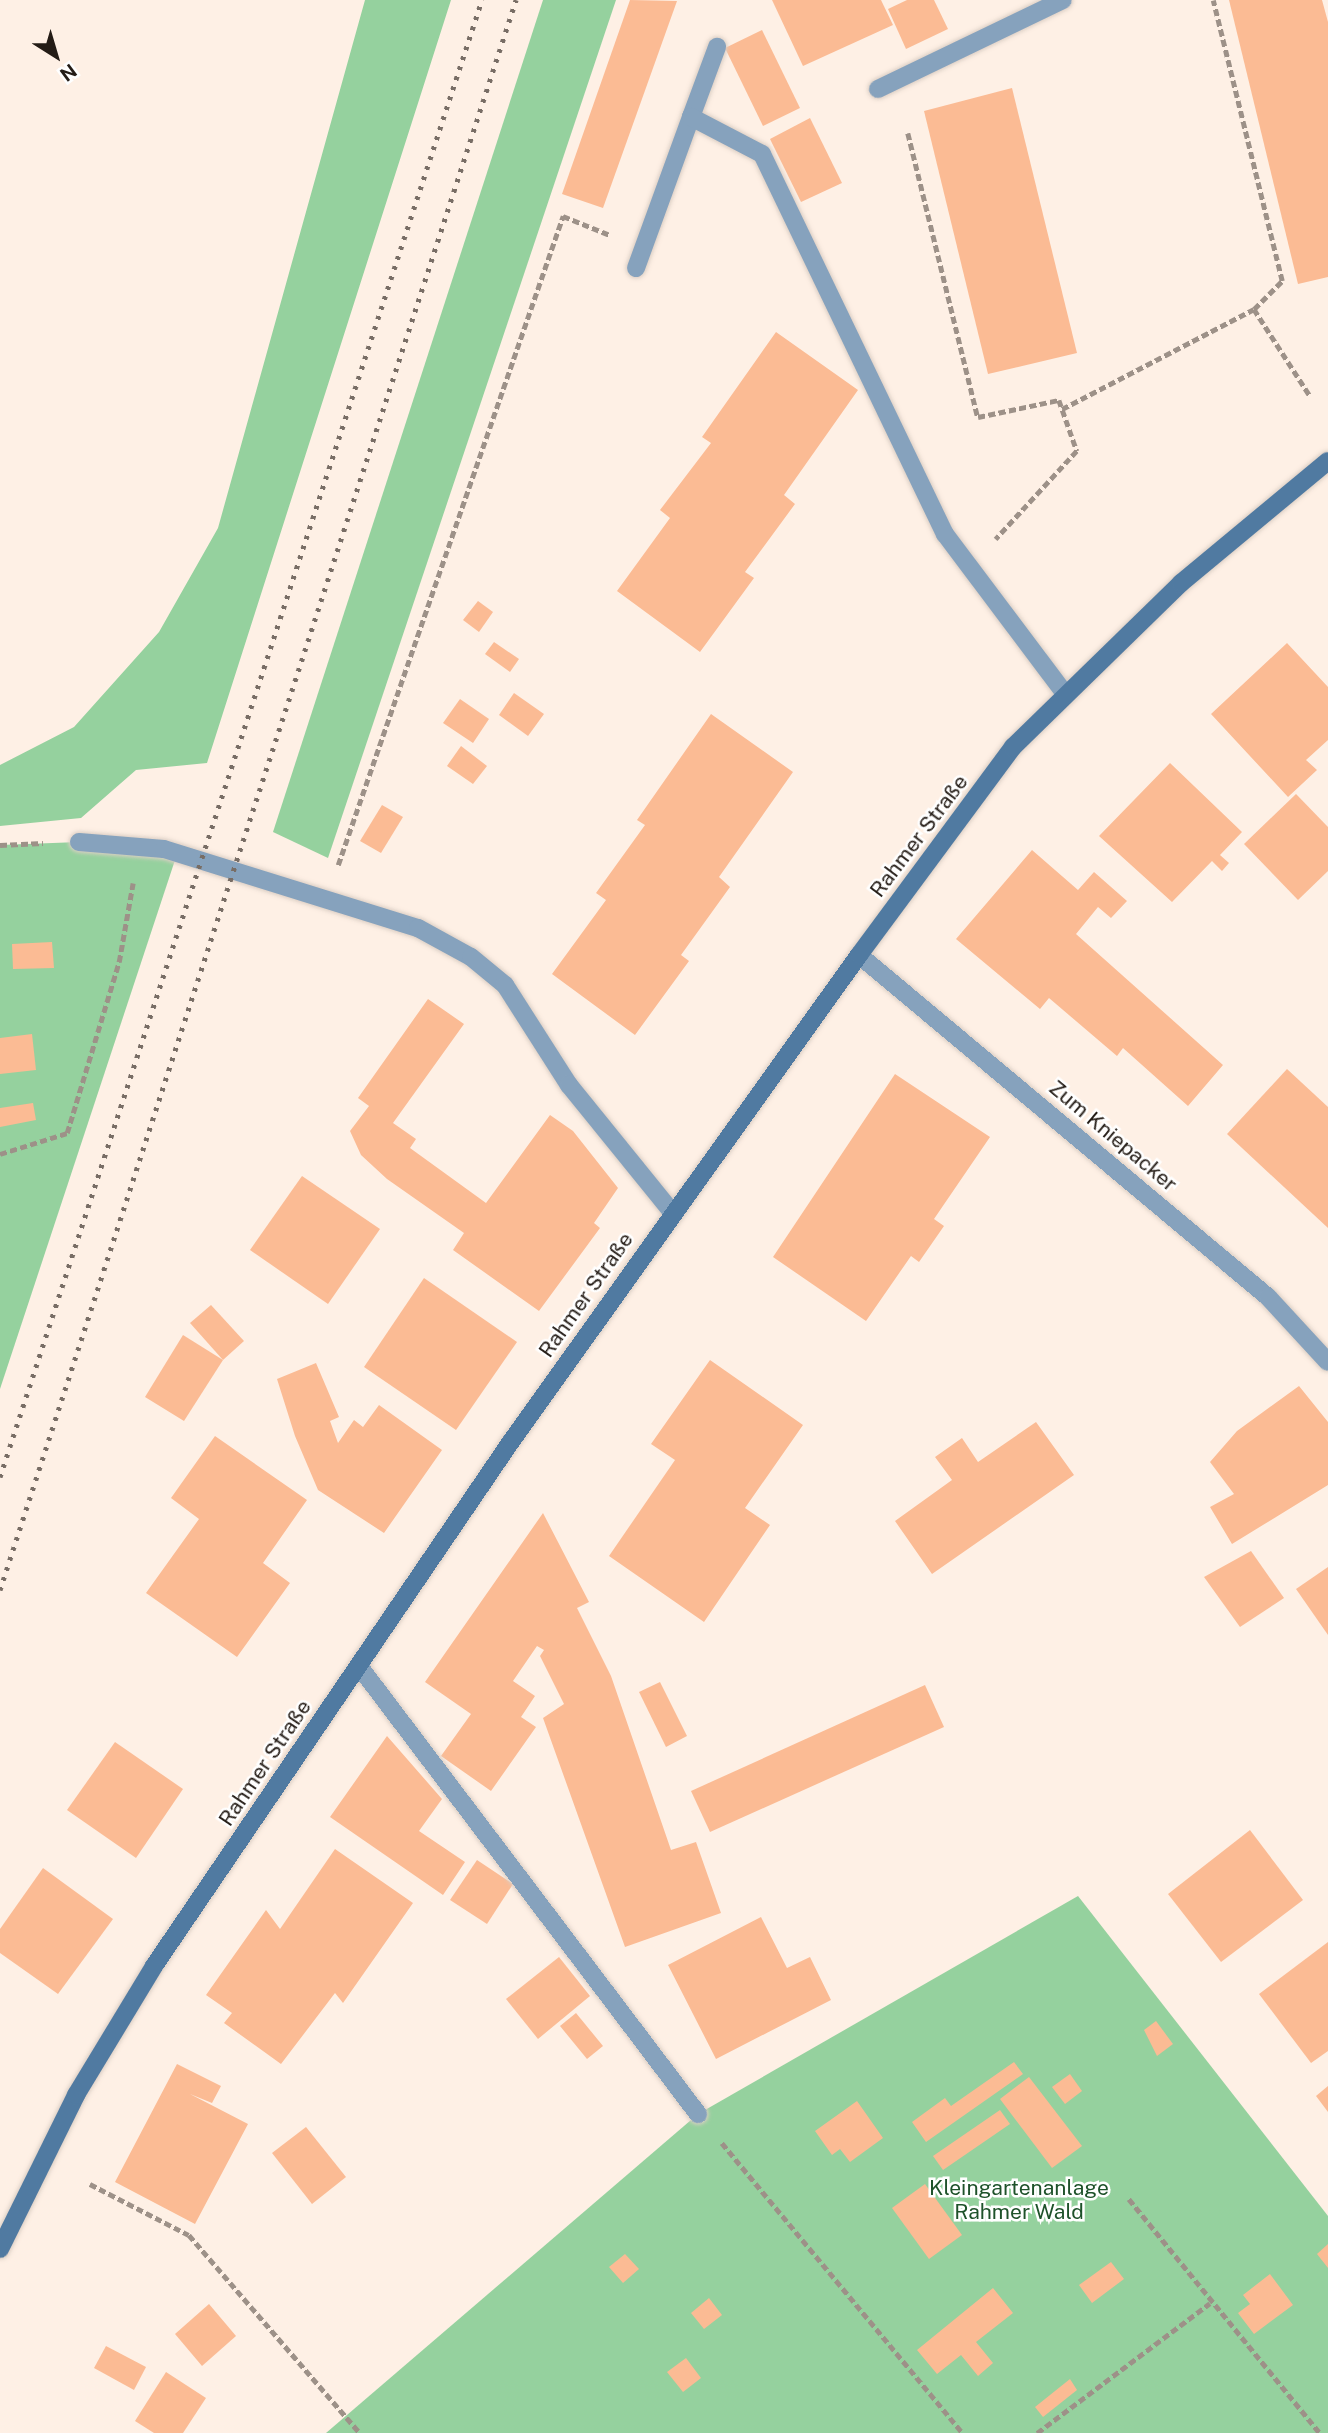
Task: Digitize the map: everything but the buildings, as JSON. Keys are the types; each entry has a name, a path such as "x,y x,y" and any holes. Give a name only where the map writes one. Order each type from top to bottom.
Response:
{"main road":[{"name":"Rahmer Straße","path":"0,2249 76,2095 154,1966 672,1212 1013,747 1181,583 1328,461"}],"street":[{"path":"878,89 1063,0"},
{"path":"636,268 717,47"},
{"path":"691,117 762,154 909,470 967,566 1066,695"},
{"path":"79,842 140,845 418,928 505,985 569,1085 672,1212"},
{"name":"Zum Kniepacker","path":"859,955 1268,1297 1328,1362"},
{"path":"359,1666 698,2114"}],"path":[{"path":"1062,409 1254,309 1282,281 1213,0"},
{"path":"908,133 978,417 1059,400 1077,451 967,566"},
{"path":"326,899 564,216 643,248"},
{"path":"1254,309 1310,396"},
{"path":"0,1154 67,1133 119,962 140,845"},
{"path":"698,2114 963,2433"},
{"path":"90,2184 189,2235 360,2433"},
{"path":"1129,2199 1210,2303 1320,2433"},
{"path":"1037,2433 1210,2303"}],"green space":[{"path":"365,0 451,0 207,763 136,770 81,818 0,826 0,765 74,727 159,632 218,528"},
{"path":"543,0 616,0 328,858 273,832"},
{"path":"79,842 179,848 0,1389 0,845"},
{"name":"Kleingartenanlage Rahmer Wald","path":"1078,1896 1328,2216 1328,2433 326,2433 698,2114"}],"railway":[{"path":"0,1477 482,0"},
{"path":"0,1590 516,0"}]}
